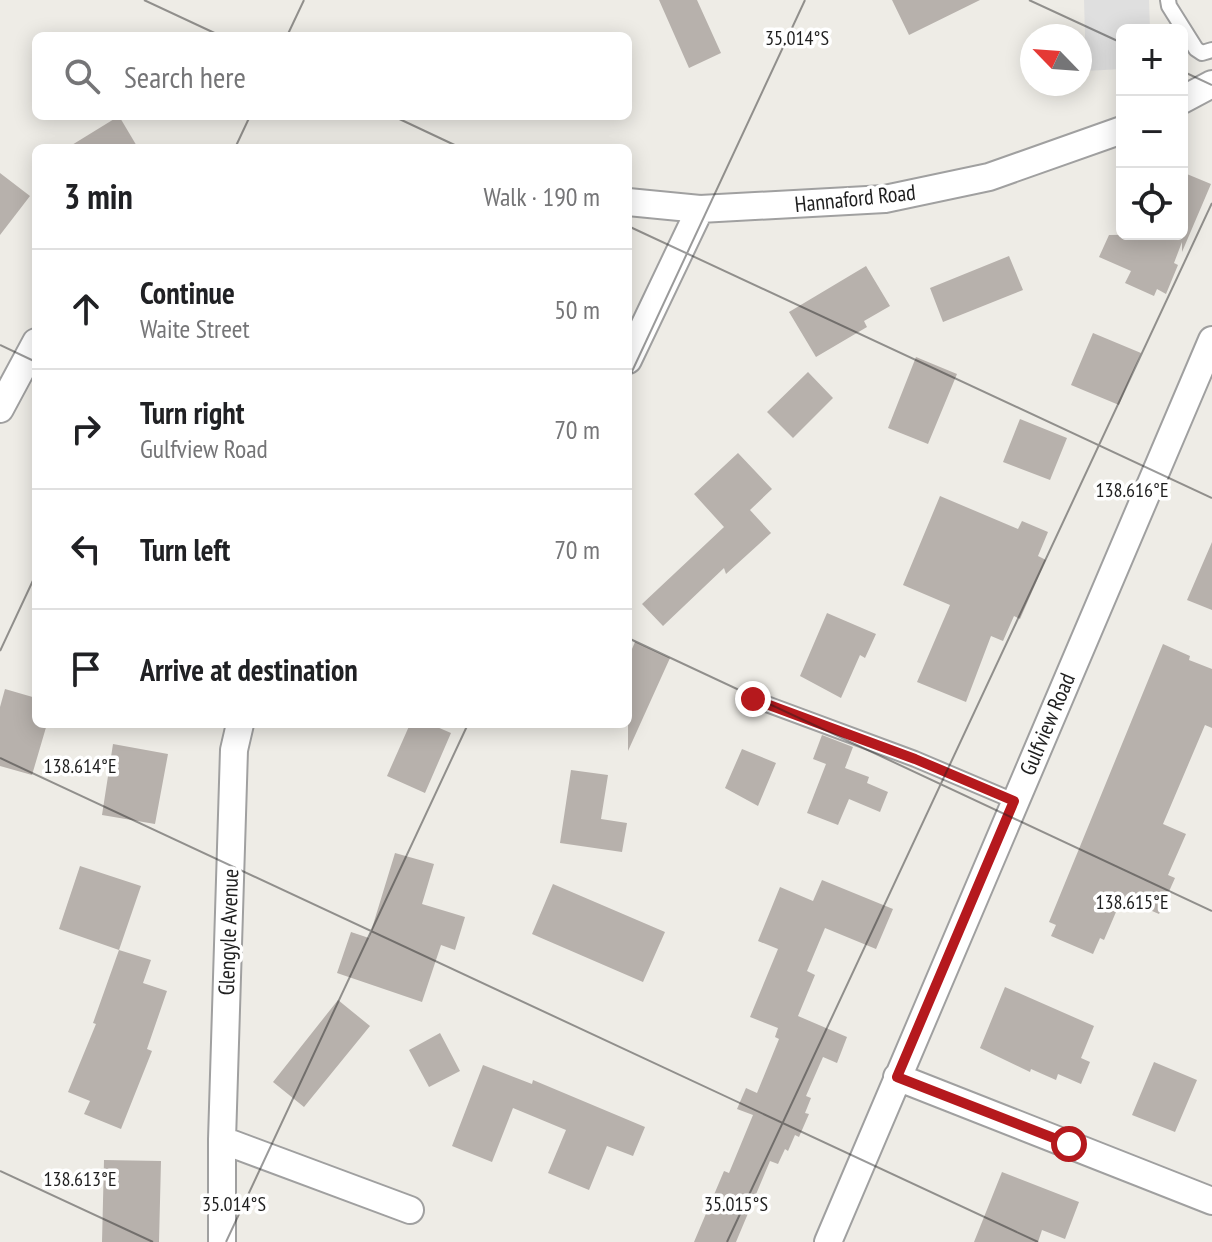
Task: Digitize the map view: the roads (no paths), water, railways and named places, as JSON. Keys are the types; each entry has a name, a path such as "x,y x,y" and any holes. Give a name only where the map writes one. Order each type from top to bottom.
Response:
{"street":[{"path":"1188,97 1212,84"},
{"name":"Hannaford Road","path":"632,202 700,209 885,199 989,177 1116,132"},
{"path":"632,352 700,209"},
{"name":"Gulfview Road","path":"828,1242 1212,340"},
{"path":"0,409 32,349"},
{"name":"Glengyle Avenue","path":"222,1242 222,1140 234,750 239,728"},
{"path":"897,1077 1212,1201"},
{"path":"222,1140 410,1210"}],"lane":[{"path":"1168,0 1196,49 1202,53 1212,50"},
{"path":"753,699 915,759 1014,801"}]}
